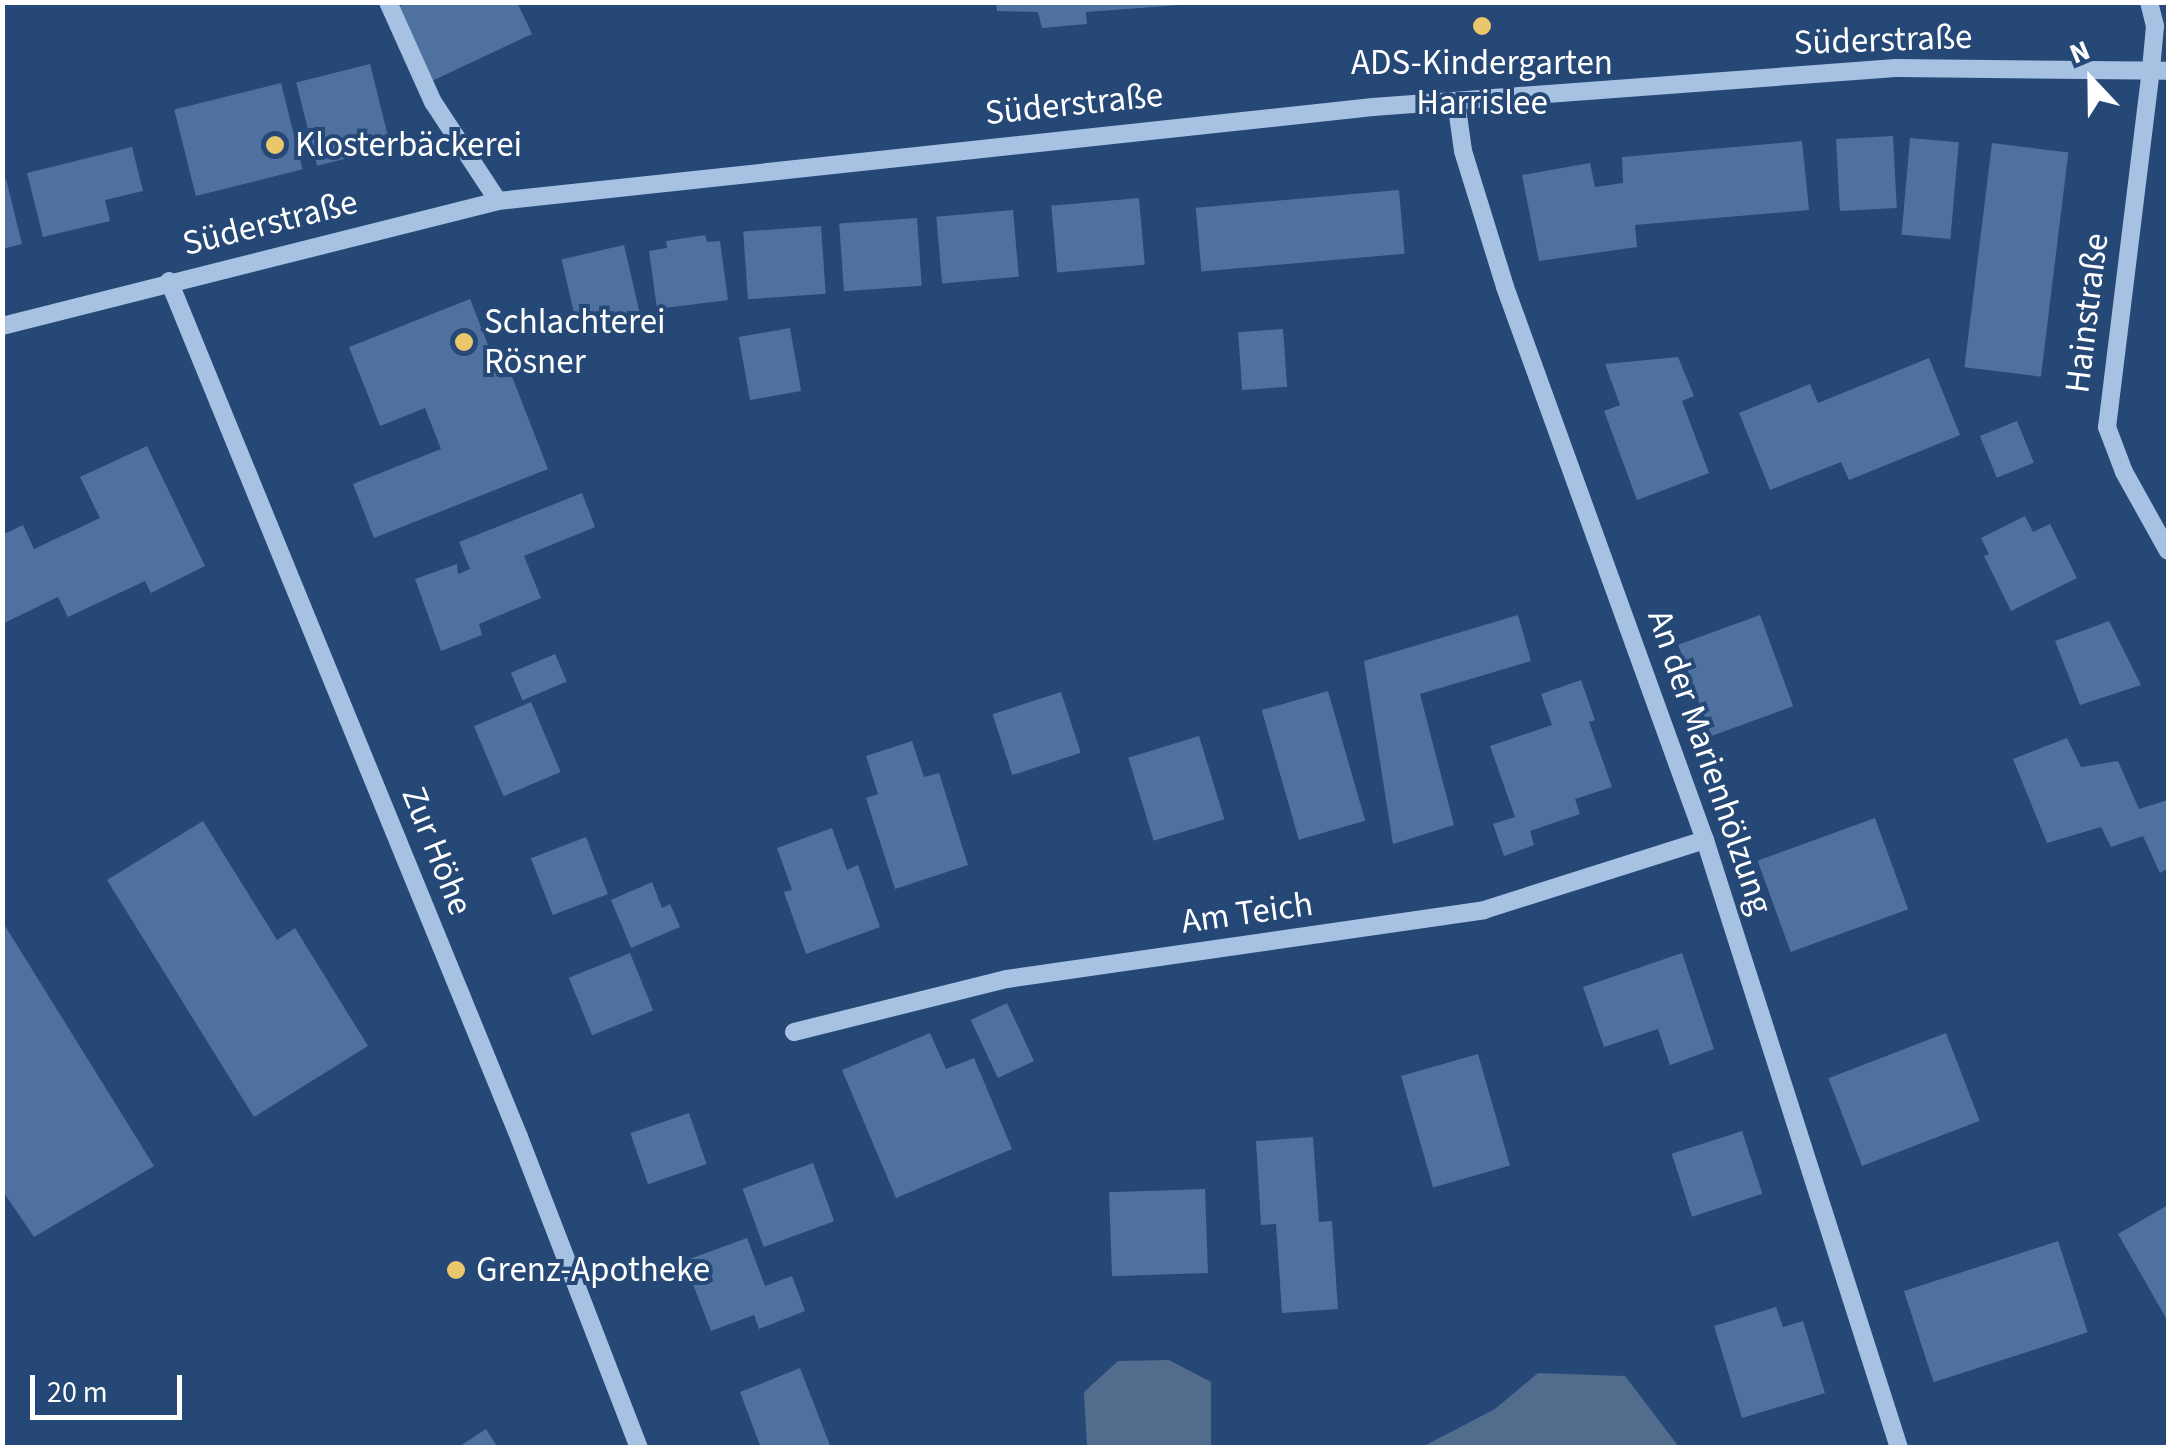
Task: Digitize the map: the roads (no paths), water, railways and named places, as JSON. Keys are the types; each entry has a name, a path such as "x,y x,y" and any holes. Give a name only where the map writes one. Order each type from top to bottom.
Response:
{"street":[{"path":"388,2 433,102 498,202"},
{"name":"Hainstraße","path":"2149,2 2160,70 2107,427 2124,472 2168,552"},
{"name":"Süderstraße","path":"2,326 169,281 498,202 983,146 1456,101 1896,68 2160,70"},
{"name":"An der Marienhölzung","path":"1456,101 1463,151 1505,287 1705,840 1899,1448"},
{"name":"Zur Höhe","path":"169,281 519,1136 639,1448"},
{"name":"Am Teich","path":"794,1032 1008,979 1484,910 1705,840"}],"water":[{"path":"1169,1360 1211,1382 1211,1446 1241,1447 1087,1447 1084,1392 1118,1361"},
{"path":"1538,1373 1625,1376 1679,1447 1422,1447 1495,1409"}],"place":[{"name":"ADS-Kindergarten Harrislee","path":"1482,26"},
{"name":"Klosterbäckerei","path":"275,145"},
{"name":"Schlachterei Rösner","path":"464,342"},
{"name":"Grenz-Apotheke","path":"456,1270"}]}
